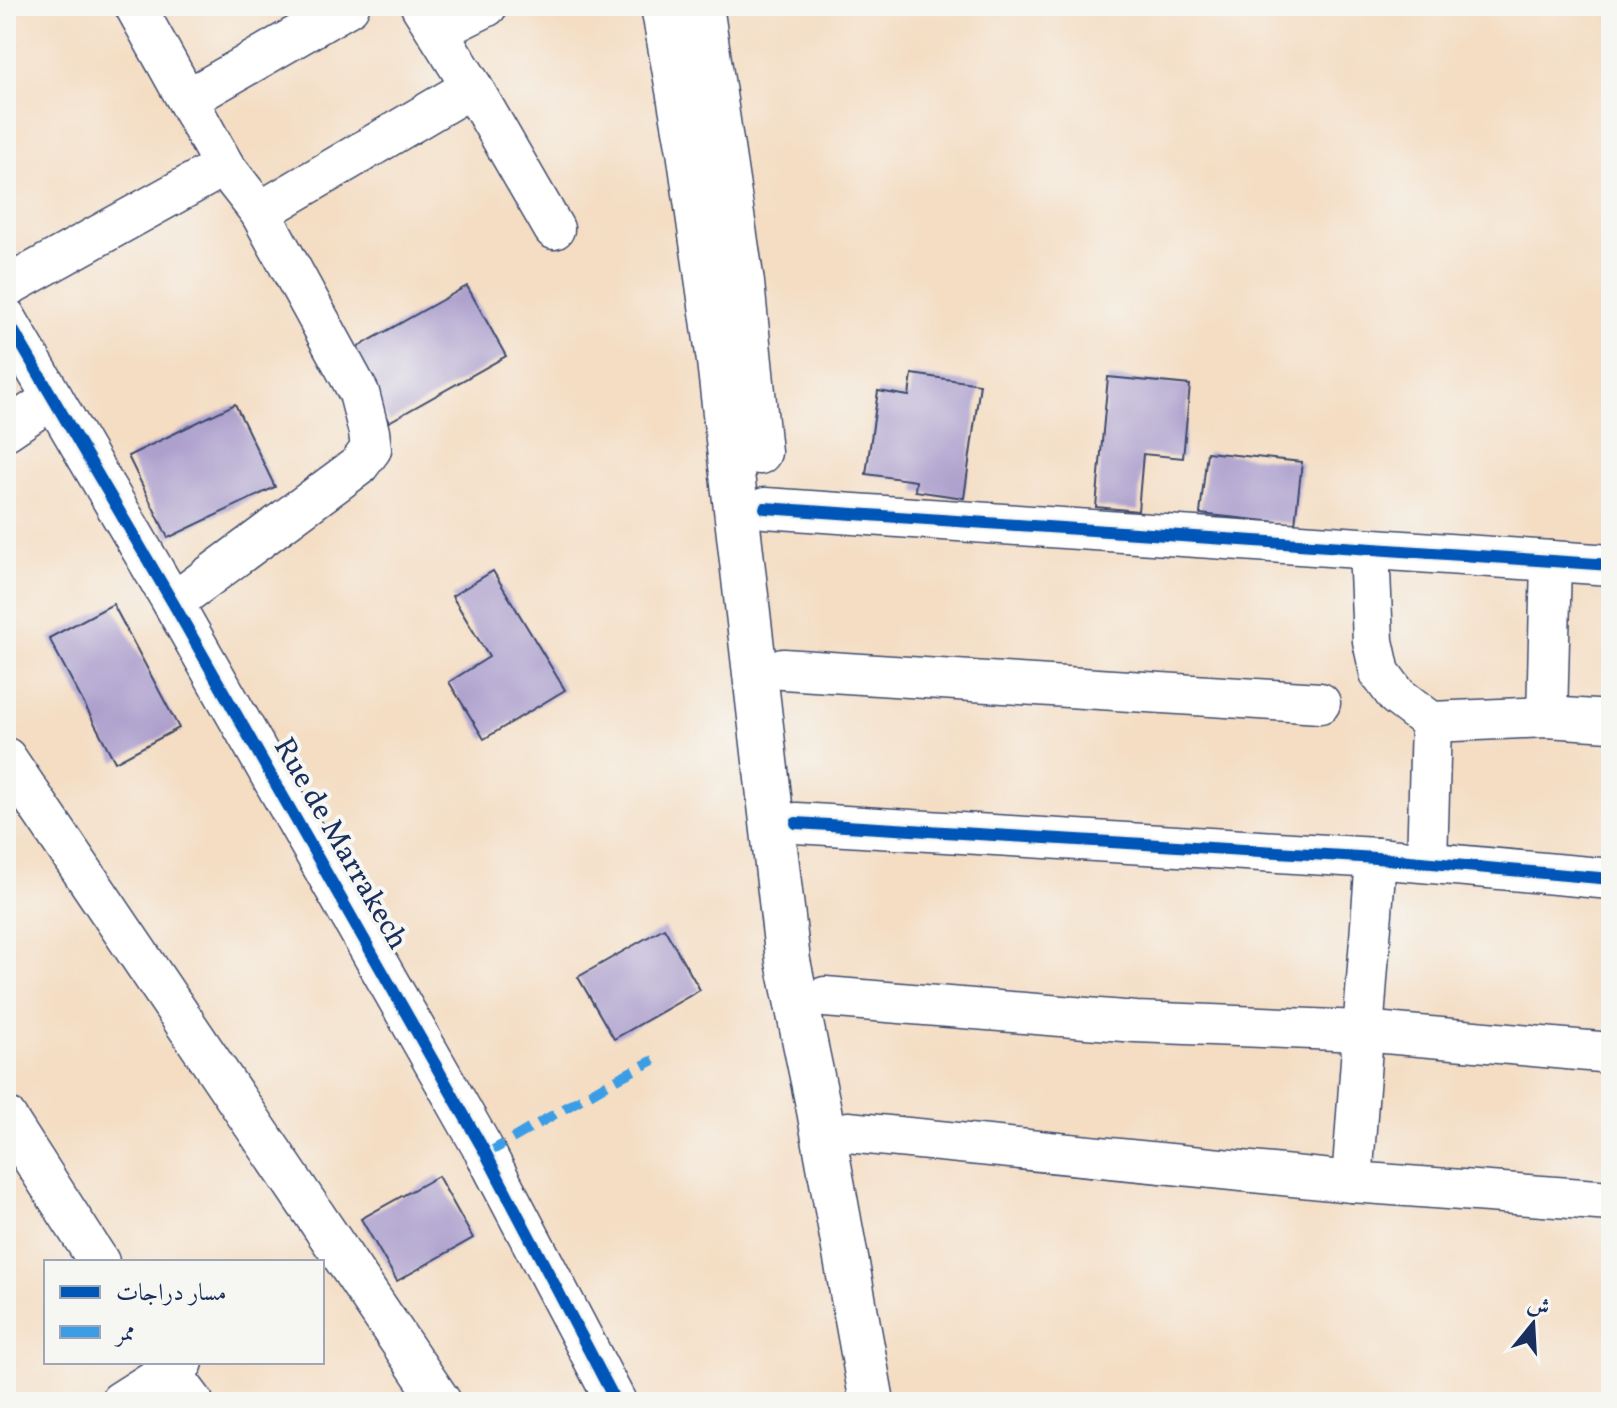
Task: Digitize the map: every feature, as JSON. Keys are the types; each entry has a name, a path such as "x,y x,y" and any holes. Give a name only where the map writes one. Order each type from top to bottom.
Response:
{"main road":[{"path":"663,6 689,151 719,361 788,961 819,1110 872,1402"},
{"path":"701,6 742,283 805,908 903,1402"}],"street":[{"path":"135,6 224,166 260,212 359,393 371,449 358,466 173,603"},
{"path":"188,99 349,6"},
{"path":"487,6 429,18 554,229"},
{"path":"260,212 472,87"},
{"path":"6,287 224,166"},
{"name":"Rue de Marrakech","path":"6,318 173,603 486,1154 616,1402"},
{"path":"6,430 53,398"},
{"path":"765,508 1611,565"},
{"path":"1369,549 1373,641 1380,673 1397,696 1431,722 1547,717 1611,721"},
{"path":"1547,717 1551,561"},
{"path":"783,669 1320,703"},
{"path":"1427,862 1431,722"},
{"path":"6,758 330,1257 441,1402"},
{"path":"796,823 1376,858 1611,879"},
{"path":"1352,1182 1376,858"},
{"path":"825,997 1136,1022 1362,1031 1611,1053"},
{"path":"6,1117 98,1260"},
{"path":"848,1132 1352,1182 1611,1201"},
{"path":"120,1402 177,1374"}],"building":[{"path":"467,286 506,356 389,422 349,352"},
{"path":"912,374 980,384 964,498 915,491 916,481 866,474 878,391 909,396"},
{"path":"1108,377 1190,385 1183,458 1143,454 1138,511 1096,507"},
{"path":"235,404 275,487 168,538 128,456"},
{"path":"1207,452 1302,462 1295,524 1200,514"},
{"path":"493,571 565,690 484,739 449,682 489,657 452,596"},
{"path":"113,604 179,728 115,762 49,638"},
{"path":"664,928 700,990 614,1039 578,977"},
{"path":"438,1176 473,1238 397,1281 361,1219"}],"marked path":[{"path":"486,1154 654,1060"}],"cycle path":[{"path":"6,318 173,603 486,1154 616,1402"},
{"path":"765,508 1611,565"},
{"path":"796,823 1376,858 1611,879"}]}
